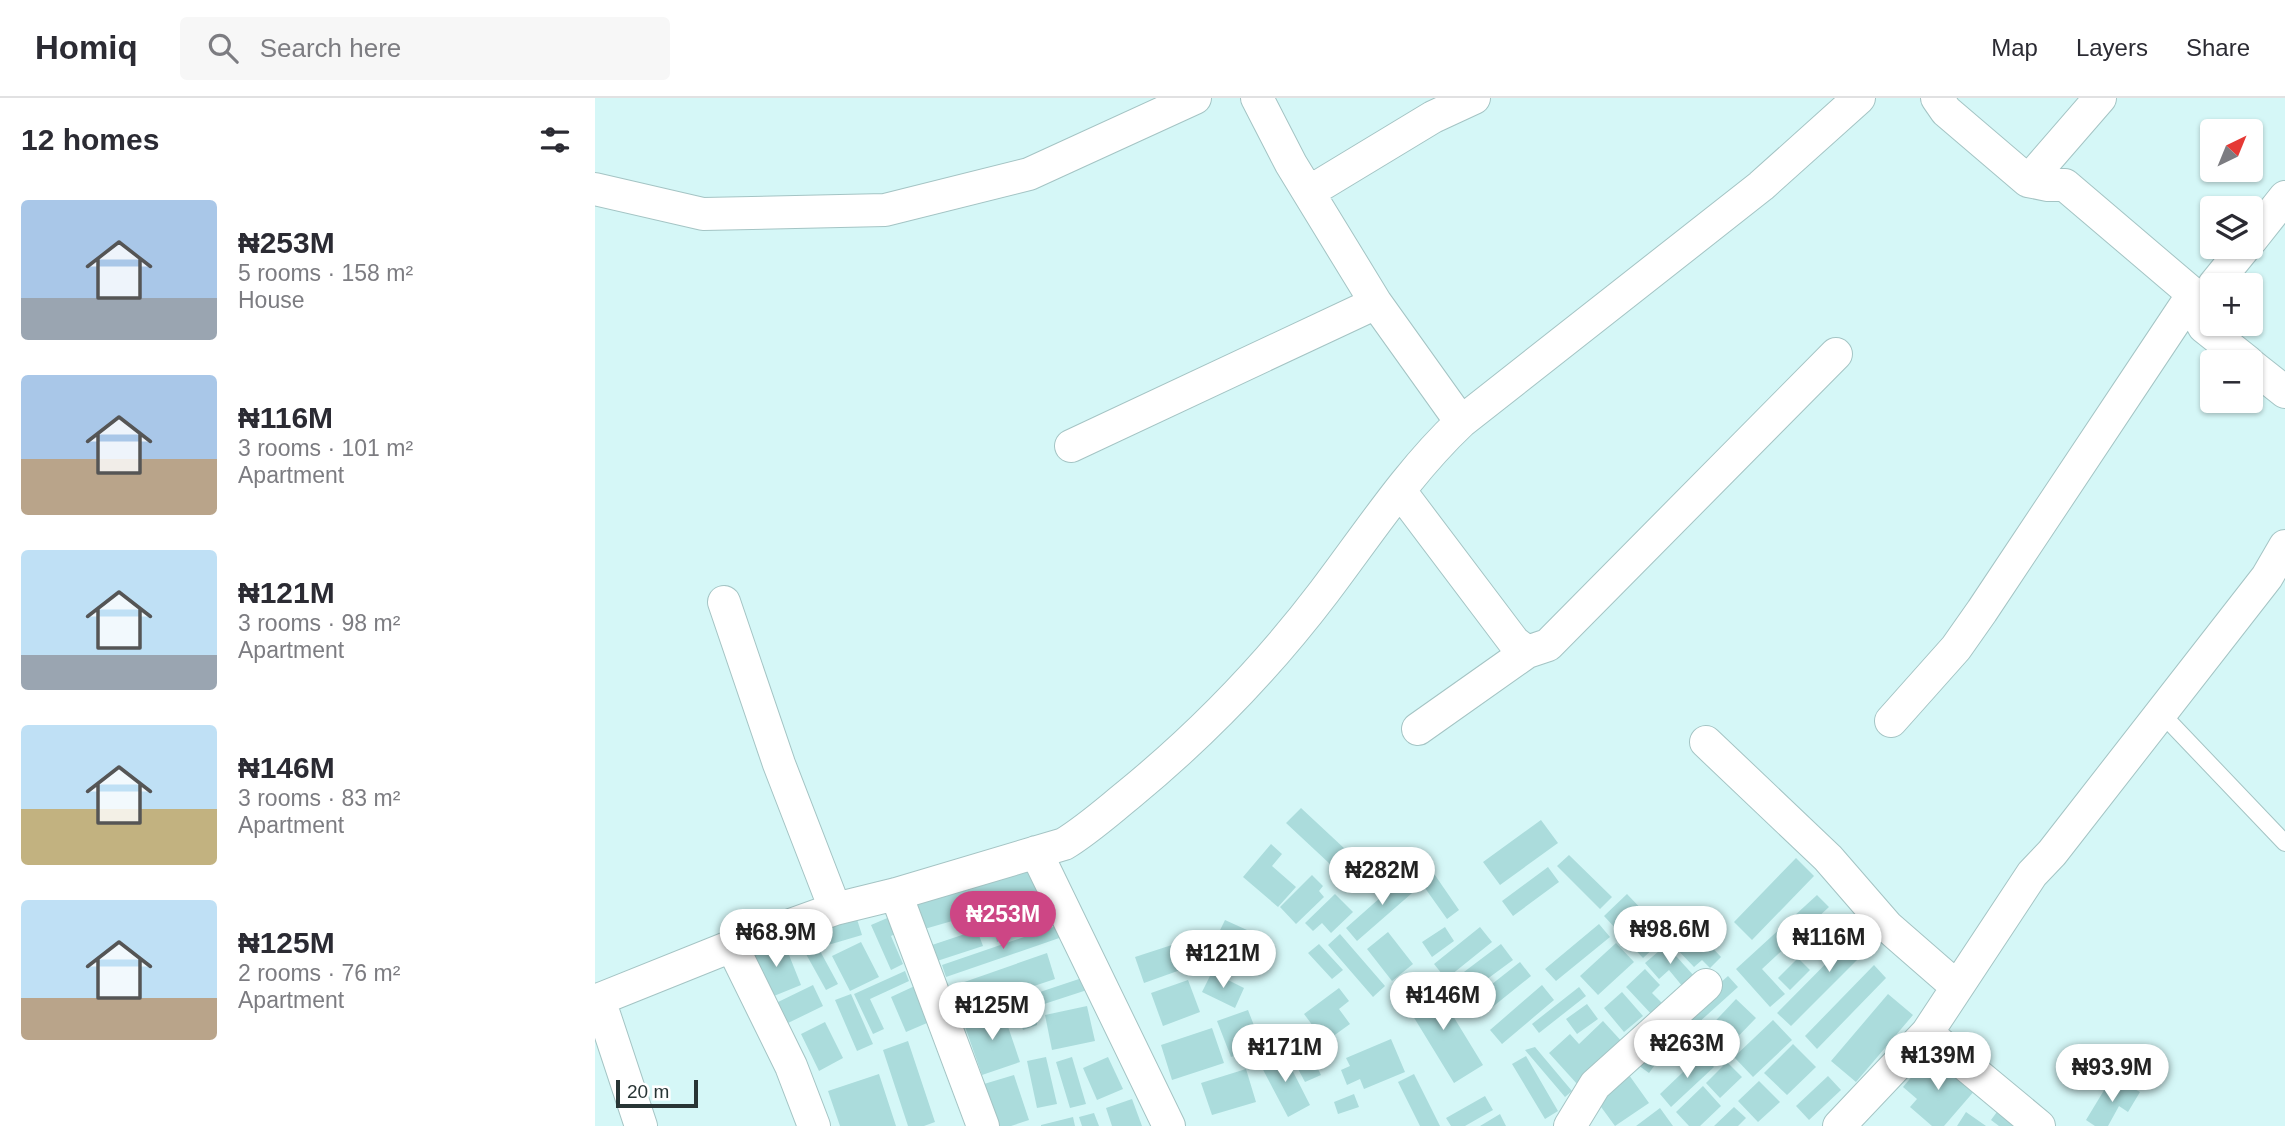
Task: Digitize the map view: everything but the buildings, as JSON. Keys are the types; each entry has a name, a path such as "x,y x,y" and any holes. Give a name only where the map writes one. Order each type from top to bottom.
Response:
{"street":[{"path":"595,188 703,214 885,210 1029,174 1195,98"},
{"path":"1257,98 1291,164 1376,303 1461,422"},
{"path":"1309,192 1433,117 1474,98"},
{"path":"641,1126 597,1000 732,946 835,909 896,894 1064,844 1082,833 1165,765 1237,694 1321,595 1437,445 1461,422 1761,186 1859,98"},
{"path":"1937,98 1946,111 2028,181 2065,185 2200,289"},
{"path":"2028,181 2101,98"},
{"path":"2263,225 2285,197"},
{"path":"2222,273 2235,259"},
{"path":"1891,721 1955,648 2200,300"},
{"path":"1071,446 1376,303"},
{"path":"2215,336 2233,350"},
{"path":"1418,729 1527,652 1548,645 1836,354"},
{"path":"2263,374 2285,392"},
{"path":"1400,491 1514,642 1527,652"},
{"path":"1839,1126 1927,1033 2032,874 2052,853 2267,577 2285,546"},
{"path":"724,602 779,764 835,909"},
{"path":"1706,742 1828,858 1887,926 1957,987"},
{"path":"1036,852 1169,1126"},
{"path":"896,894 983,1126"},
{"path":"732,946 791,1066 814,1126"},
{"path":"1570,1126 1595,1085 1706,985"},
{"path":"1927,1033 2039,1126"}],"lane":[{"path":"2161,713 2285,843"}]}
